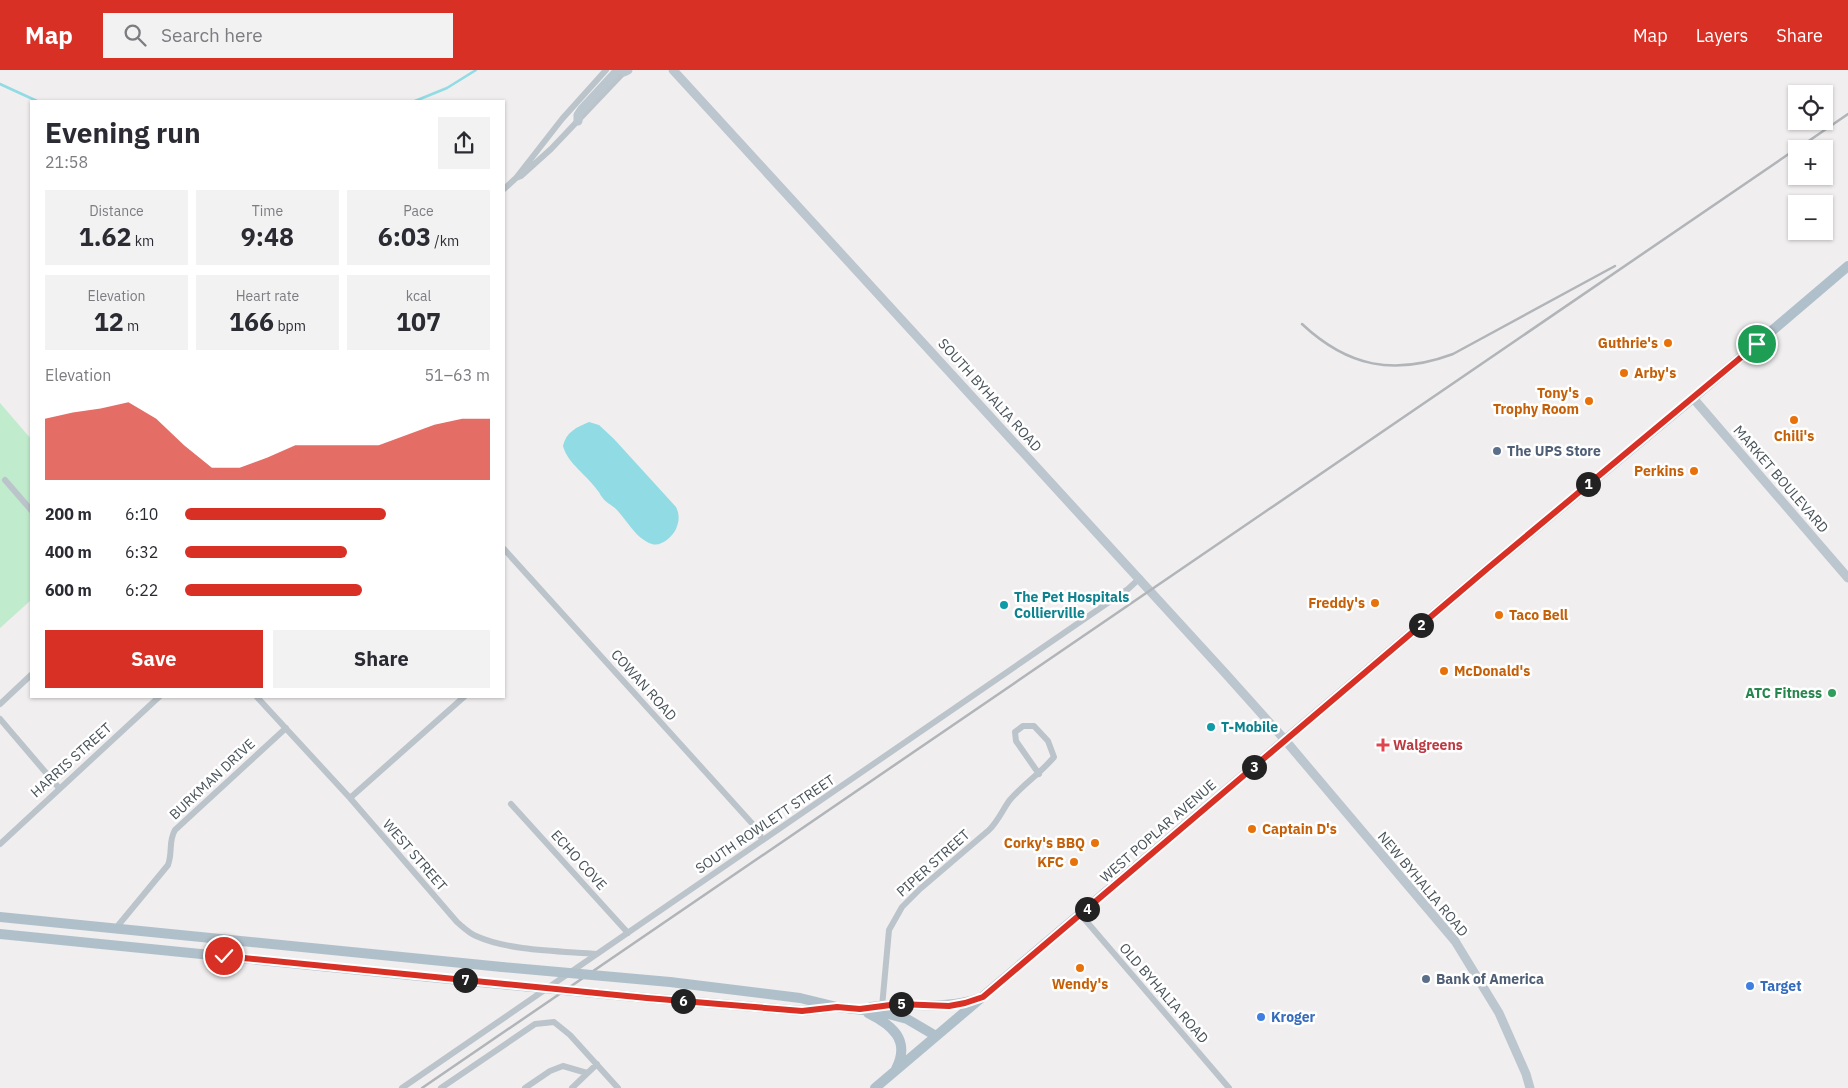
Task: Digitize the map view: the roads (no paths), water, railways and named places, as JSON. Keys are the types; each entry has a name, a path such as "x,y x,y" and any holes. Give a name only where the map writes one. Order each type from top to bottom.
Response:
{"main road":[{"path":"578,120 578,115 582,109 624,70"},
{"name":"SOUTH BYHALIA ROAD","path":"673,70 1140,578 1285,740"},
{"name":"WEST POPLAR AVENUE","path":"875,1088 1848,266"},
{"name":"MARKET BOULEVARD","path":"1693,398 1848,578"},
{"name":"NEW BYHALIA ROAD","path":"1285,740 1455,941 1498,1013 1526,1074 1530,1088"},
{"path":"0,917 670,982 800,998 837,1007 881,1012 907,1019 936,1036"},
{"path":"0,934 647,998 802,1011 837,1007"},
{"path":"260,959 264,943"},
{"path":"881,1012 898,1004 949,1006 983,997"},
{"path":"881,1012 893,1028 900,1042 899,1062 894,1072"}],"street":[{"path":"505,188 516,178 552,131 606,70"},
{"path":"516,178 522,176 535,165 578,120"},
{"path":"5,480 30,509"},
{"name":"COWAN ROAD","path":"505,551 758,830 762,840"},
{"name":"SOUTH ROWLETT STREET","path":"402,1088 1128,589 1140,578"},
{"path":"0,704 30,676"},
{"name":"HARRIS STREET","path":"0,844 158,698"},
{"name":"WEST STREET","path":"258,698 350,798 457,922 474,936 492,942 543,950 597,954"},
{"path":"350,798 463,698"},
{"path":"0,719 59,788"},
{"name":"PIPER STREET","path":"881,1012 889,930 902,907 920,889 989,830 999,819 1010,801 1039,774 1054,757 1048,741 1034,726 1023,726 1015,732 1016,741 1039,774"},
{"name":"BURKMAN DRIVE","path":"116,928 168,865 171,854 170,838 175,830 286,728"},
{"name":"ECHO COVE","path":"511,804 628,933"},
{"name":"OLD BYHALIA ROAD","path":"1081,915 1229,1088"},
{"path":"441,1088 535,1024 554,1022 570,1035 618,1088"},
{"path":"572,1088 597,1064"},
{"path":"526,1088 550,1071 563,1066 587,1073"}],"water":[{"path":"589,422 599,425 614,439 676,507 679,516 678,524 666,541 655,545 641,538 616,509 603,499 594,485 573,464 565,452 564,441 569,434 576,428"}],"waterway":[{"path":"417,100 447,88 476,70"},
{"path":"0,84 35,100"}],"railway":[{"path":"1810,140 1848,114"},
{"path":"422,1088 1788,154"},
{"path":"1302,324 1319,339 1354,358 1391,366 1411,365 1453,354 1615,266"}],"place":[{"name":"Guthrie's","path":"1668,343"},
{"name":"Arby's","path":"1624,373"},
{"name":"Tony's Trophy Room","path":"1589,401"},
{"name":"Chili's","path":"1794,420"},
{"name":"The UPS Store","path":"1497,451"},
{"name":"Perkins","path":"1694,471"},
{"name":"Freddy's","path":"1375,603"},
{"name":"The Pet Hospitals Collierville","path":"1004,605"},
{"name":"Taco Bell","path":"1499,615"},
{"name":"McDonald's","path":"1444,671"},
{"name":"ATC Fitness","path":"1832,693"},
{"name":"T-Mobile","path":"1211,727"},
{"name":"Walgreens","path":"1383,745"},
{"name":"Captain D's","path":"1252,829"},
{"name":"Corky's BBQ","path":"1095,843"},
{"name":"KFC","path":"1074,862"},
{"name":"Wendy's","path":"1080,968"},
{"name":"Bank of America","path":"1426,979"},
{"name":"Target","path":"1750,986"},
{"name":"Kroger","path":"1261,1017"}]}
